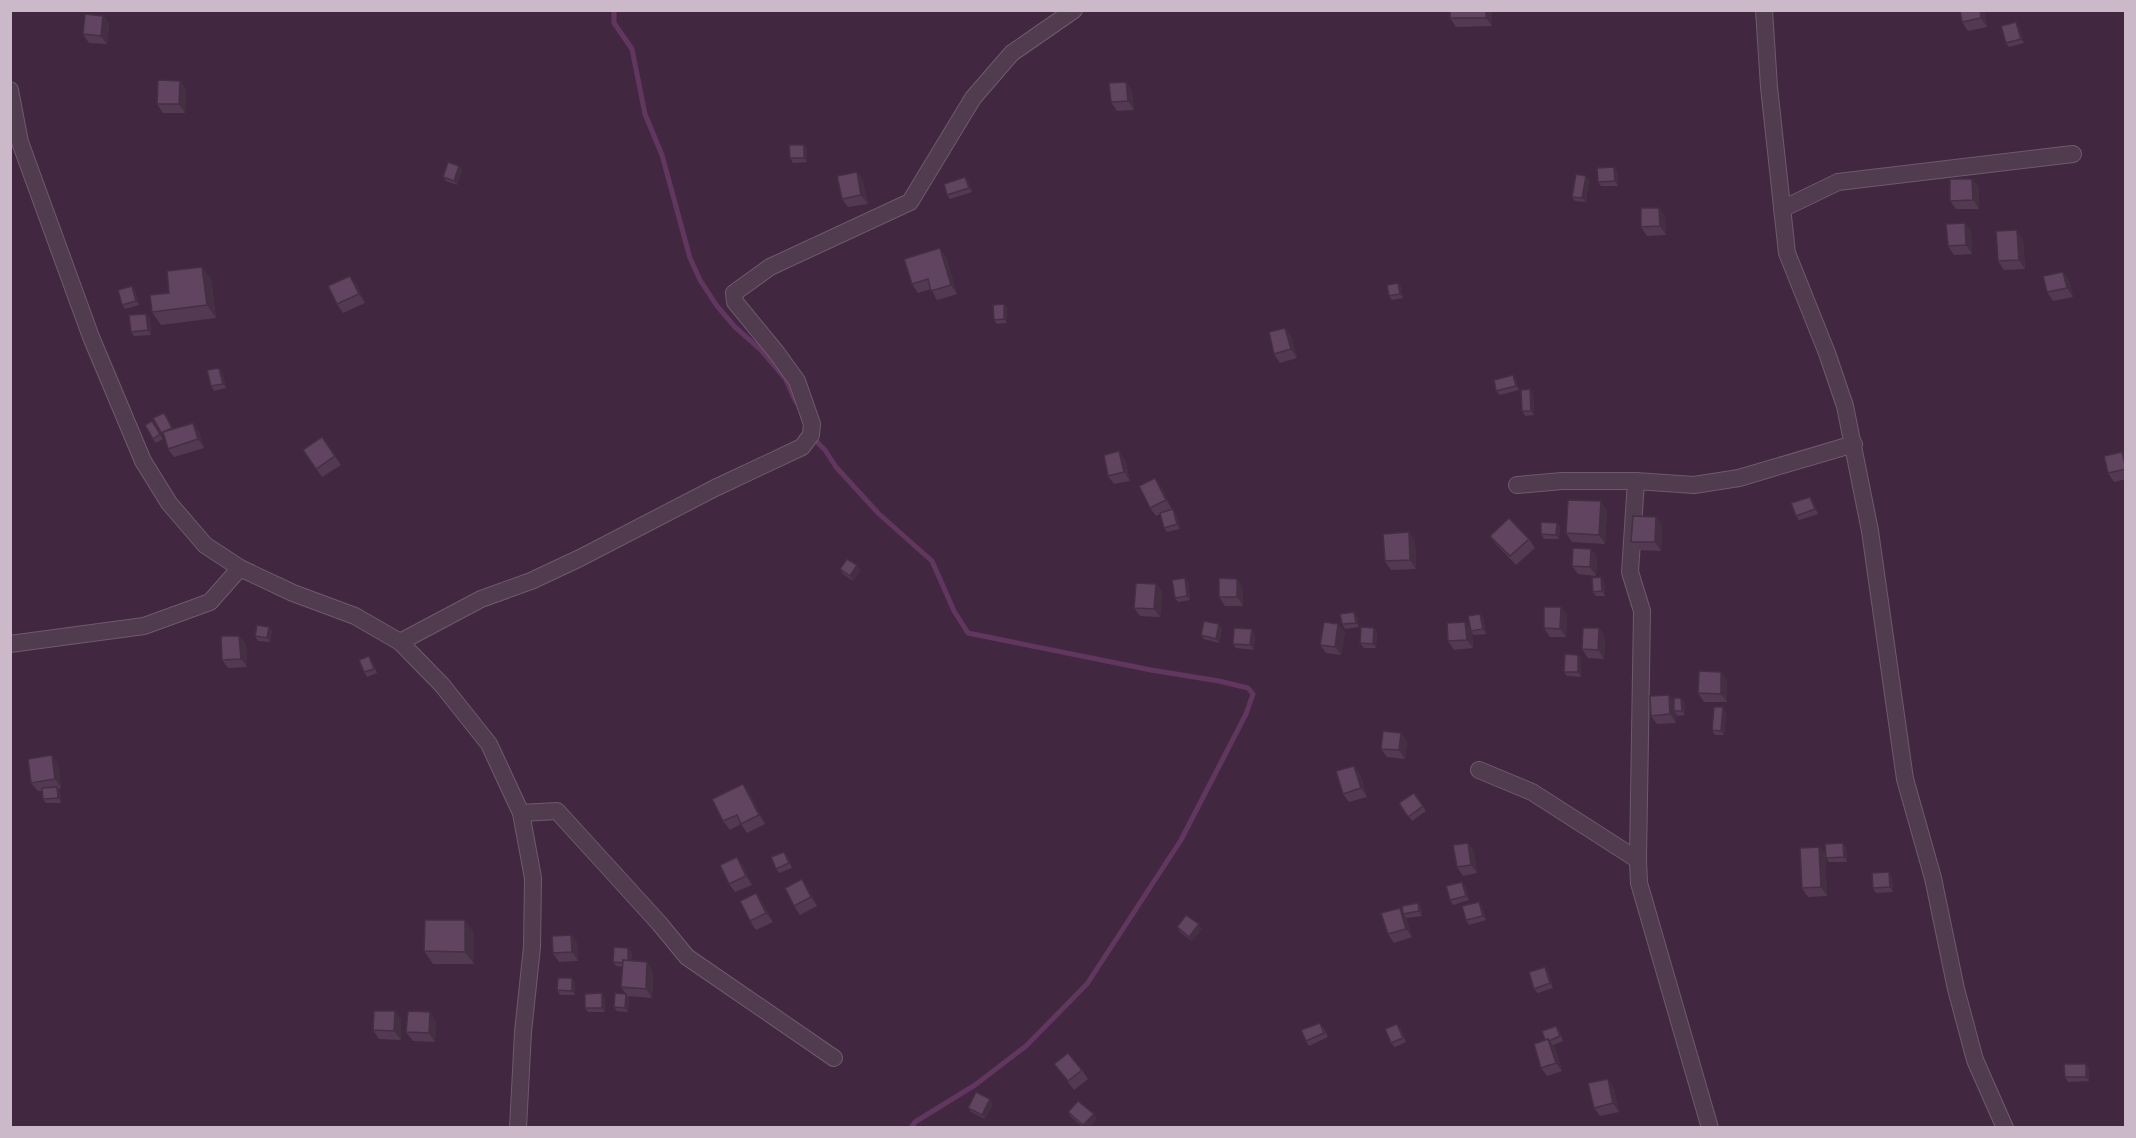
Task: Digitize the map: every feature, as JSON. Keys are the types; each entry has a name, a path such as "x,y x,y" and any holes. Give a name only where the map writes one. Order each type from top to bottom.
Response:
{"street":[{"path":"400,642 481,599 531,581 580,558 715,488 802,447 811,435 812,424 797,381 735,302 734,293 770,267 910,202 973,98 1012,54 1074,10"},
{"path":"1764,10 1769,87 1787,253 1827,352 1845,405 1870,531 1905,779 1933,878 1956,989 1975,1060 2005,1128"},
{"path":"10,90 20,142 91,337 143,461 169,503 205,545 240,568 293,593 355,616 400,642 442,685 489,744 521,813 533,878 532,947 523,1032 518,1128"},
{"path":"1782,208 1838,182 2073,154"},
{"path":"1517,485 1562,481 1636,481 1694,485 1739,478 1854,444"},
{"path":"1636,481 1630,572 1642,610 1639,883 1710,1128"},
{"path":"10,644 144,626 210,602 240,568"},
{"path":"1479,770 1533,792 1638,860"},
{"path":"521,813 557,811 687,957 834,1058"}],"building":[{"path":"1450,10 1486,10 1486,18 1450,18"},
{"path":"1960,10 1980,10 1981,18 1962,22"},
{"path":"85,14 103,16 101,36 83,34"},
{"path":"2016,22 2021,39 2006,43 2001,26"},
{"path":"158,80 180,81 179,104 157,104"},
{"path":"1126,82 1128,101 1111,102 1109,83"},
{"path":"789,145 804,145 804,158 790,158"},
{"path":"448,162 459,166 454,181 443,177"},
{"path":"1614,167 1615,181 1598,182 1597,168"},
{"path":"857,172 861,195 842,199 837,176"},
{"path":"1576,174 1586,176 1582,198 1572,197"},
{"path":"965,177 969,188 947,195 944,184"},
{"path":"1950,179 1972,179 1973,200 1950,201"},
{"path":"1641,208 1659,208 1660,226 1641,227"},
{"path":"1965,223 1966,245 1948,246 1946,224"},
{"path":"2017,230 2019,260 1998,261 1996,231"},
{"path":"940,248 951,285 931,291 928,279 912,284 904,259"},
{"path":"202,267 207,305 152,312 150,295 169,293 167,271"},
{"path":"2063,272 2067,288 2047,292 2043,276"},
{"path":"350,276 359,294 337,304 328,286"},
{"path":"1398,283 1400,294 1389,296 1387,285"},
{"path":"132,286 136,301 122,305 118,290"},
{"path":"1004,304 1004,319 994,320 993,305"},
{"path":"146,314 148,330 131,332 129,315"},
{"path":"1285,328 1291,349 1274,354 1269,332"},
{"path":"219,368 223,384 211,386 207,370"},
{"path":"1513,375 1516,386 1496,391 1494,380"},
{"path":"1530,389 1531,411 1522,411 1521,390"},
{"path":"164,413 172,428 162,434 153,418"},
{"path":"152,421 160,434 153,439 145,425"},
{"path":"193,423 198,439 168,449 163,432"},
{"path":"322,437 335,456 316,469 303,450"},
{"path":"1119,451 1124,472 1108,476 1104,455"},
{"path":"2122,452 2126,469 2108,473 2104,456"},
{"path":"1155,478 1166,500 1150,508 1139,486"},
{"path":"1810,497 1815,509 1796,516 1791,503"},
{"path":"1568,500 1601,501 1599,535 1566,533"},
{"path":"1173,509 1177,524 1164,528 1160,513"},
{"path":"1633,516 1656,517 1655,542 1631,542"},
{"path":"1509,518 1529,539 1510,556 1490,536"},
{"path":"1541,522 1557,523 1556,535 1541,534"},
{"path":"1409,532 1410,560 1385,561 1383,534"},
{"path":"1573,548 1591,549 1590,567 1572,566"},
{"path":"847,559 857,565 850,576 840,569"},
{"path":"1601,577 1602,591 1593,592 1592,578"},
{"path":"1185,578 1187,596 1175,598 1172,580"},
{"path":"1219,578 1237,579 1237,597 1219,597"},
{"path":"1136,583 1156,584 1154,609 1134,608"},
{"path":"1544,607 1561,607 1560,629 1544,628"},
{"path":"1354,612 1356,623 1342,624 1340,614"},
{"path":"1480,614 1483,629 1471,631 1468,616"},
{"path":"1204,621 1219,624 1216,639 1201,635"},
{"path":"1324,622 1338,624 1335,647 1320,645"},
{"path":"1465,622 1467,640 1448,641 1447,623"},
{"path":"257,625 269,627 267,638 255,636"},
{"path":"1361,627 1374,628 1373,644 1360,643"},
{"path":"1234,628 1252,629 1250,645 1233,644"},
{"path":"1583,628 1599,628 1598,650 1582,649"},
{"path":"221,636 239,636 241,659 222,660"},
{"path":"1565,654 1578,655 1578,672 1564,672"},
{"path":"369,656 374,669 364,672 359,660"},
{"path":"1699,671 1721,672 1721,694 1698,693"},
{"path":"1669,695 1670,714 1651,716 1650,696"},
{"path":"1674,698 1681,698 1682,711 1674,711"},
{"path":"1714,707 1723,707 1721,731 1712,730"},
{"path":"1383,731 1401,733 1399,750 1381,749"},
{"path":"52,755 55,779 31,783 28,759"},
{"path":"1354,766 1361,788 1343,794 1336,771"},
{"path":"743,784 759,815 741,824 737,815 723,821 712,799"},
{"path":"57,787 58,798 43,799 42,788"},
{"path":"1414,793 1423,806 1408,817 1399,803"},
{"path":"1468,843 1471,865 1457,867 1453,845"},
{"path":"1843,843 1844,857 1826,858 1825,844"},
{"path":"1819,847 1821,887 1802,888 1800,848"},
{"path":"784,852 789,863 776,869 771,857"},
{"path":"737,857 746,876 729,884 720,865"},
{"path":"1889,872 1890,887 1873,888 1872,873"},
{"path":"802,879 811,897 794,906 785,888"},
{"path":"1462,882 1466,896 1450,900 1446,886"},
{"path":"756,893 766,913 750,921 740,901"},
{"path":"1479,902 1483,916 1466,920 1462,906"},
{"path":"1418,903 1419,911 1403,914 1402,906"},
{"path":"1400,908 1406,929 1388,934 1381,913"},
{"path":"1186,915 1199,924 1189,937 1177,927"},
{"path":"425,920 465,920 465,952 424,951"},
{"path":"571,935 572,952 553,953 552,936"},
{"path":"614,947 628,948 628,961 613,962"},
{"path":"623,960 647,962 646,989 621,987"},
{"path":"1545,967 1550,983 1534,989 1529,972"},
{"path":"558,978 572,978 572,991 557,990"},
{"path":"602,993 602,1008 585,1008 585,994"},
{"path":"615,993 626,994 625,1008 614,1007"},
{"path":"374,1011 395,1011 394,1031 373,1030"},
{"path":"408,1011 430,1012 429,1033 406,1032"},
{"path":"1320,1023 1324,1033 1306,1041 1301,1030"},
{"path":"1397,1024 1403,1038 1391,1043 1385,1029"},
{"path":"1556,1026 1560,1036 1549,1041 1545,1040 1542,1031"},
{"path":"1548,1039 1556,1063 1541,1068 1534,1044"},
{"path":"1068,1053 1082,1070 1068,1081 1054,1064"},
{"path":"2064,1064 2086,1064 2086,1077 2065,1077"},
{"path":"1608,1079 1613,1103 1594,1108 1588,1083"},
{"path":"976,1092 990,1099 982,1115 968,1108"},
{"path":"1078,1101 1094,1114 1083,1125 1068,1112"}],"waterway":[{"path":"614,10 614,23 632,49 645,114 662,155 690,258 700,280 717,306 735,327 760,349 785,378 796,402"},
{"path":"812,437 879,514 932,561 954,611 968,633 1151,670 1219,681 1248,688 1253,694 1246,714 1181,840 1087,984 1026,1046 975,1085 915,1122 911,1128"}]}
